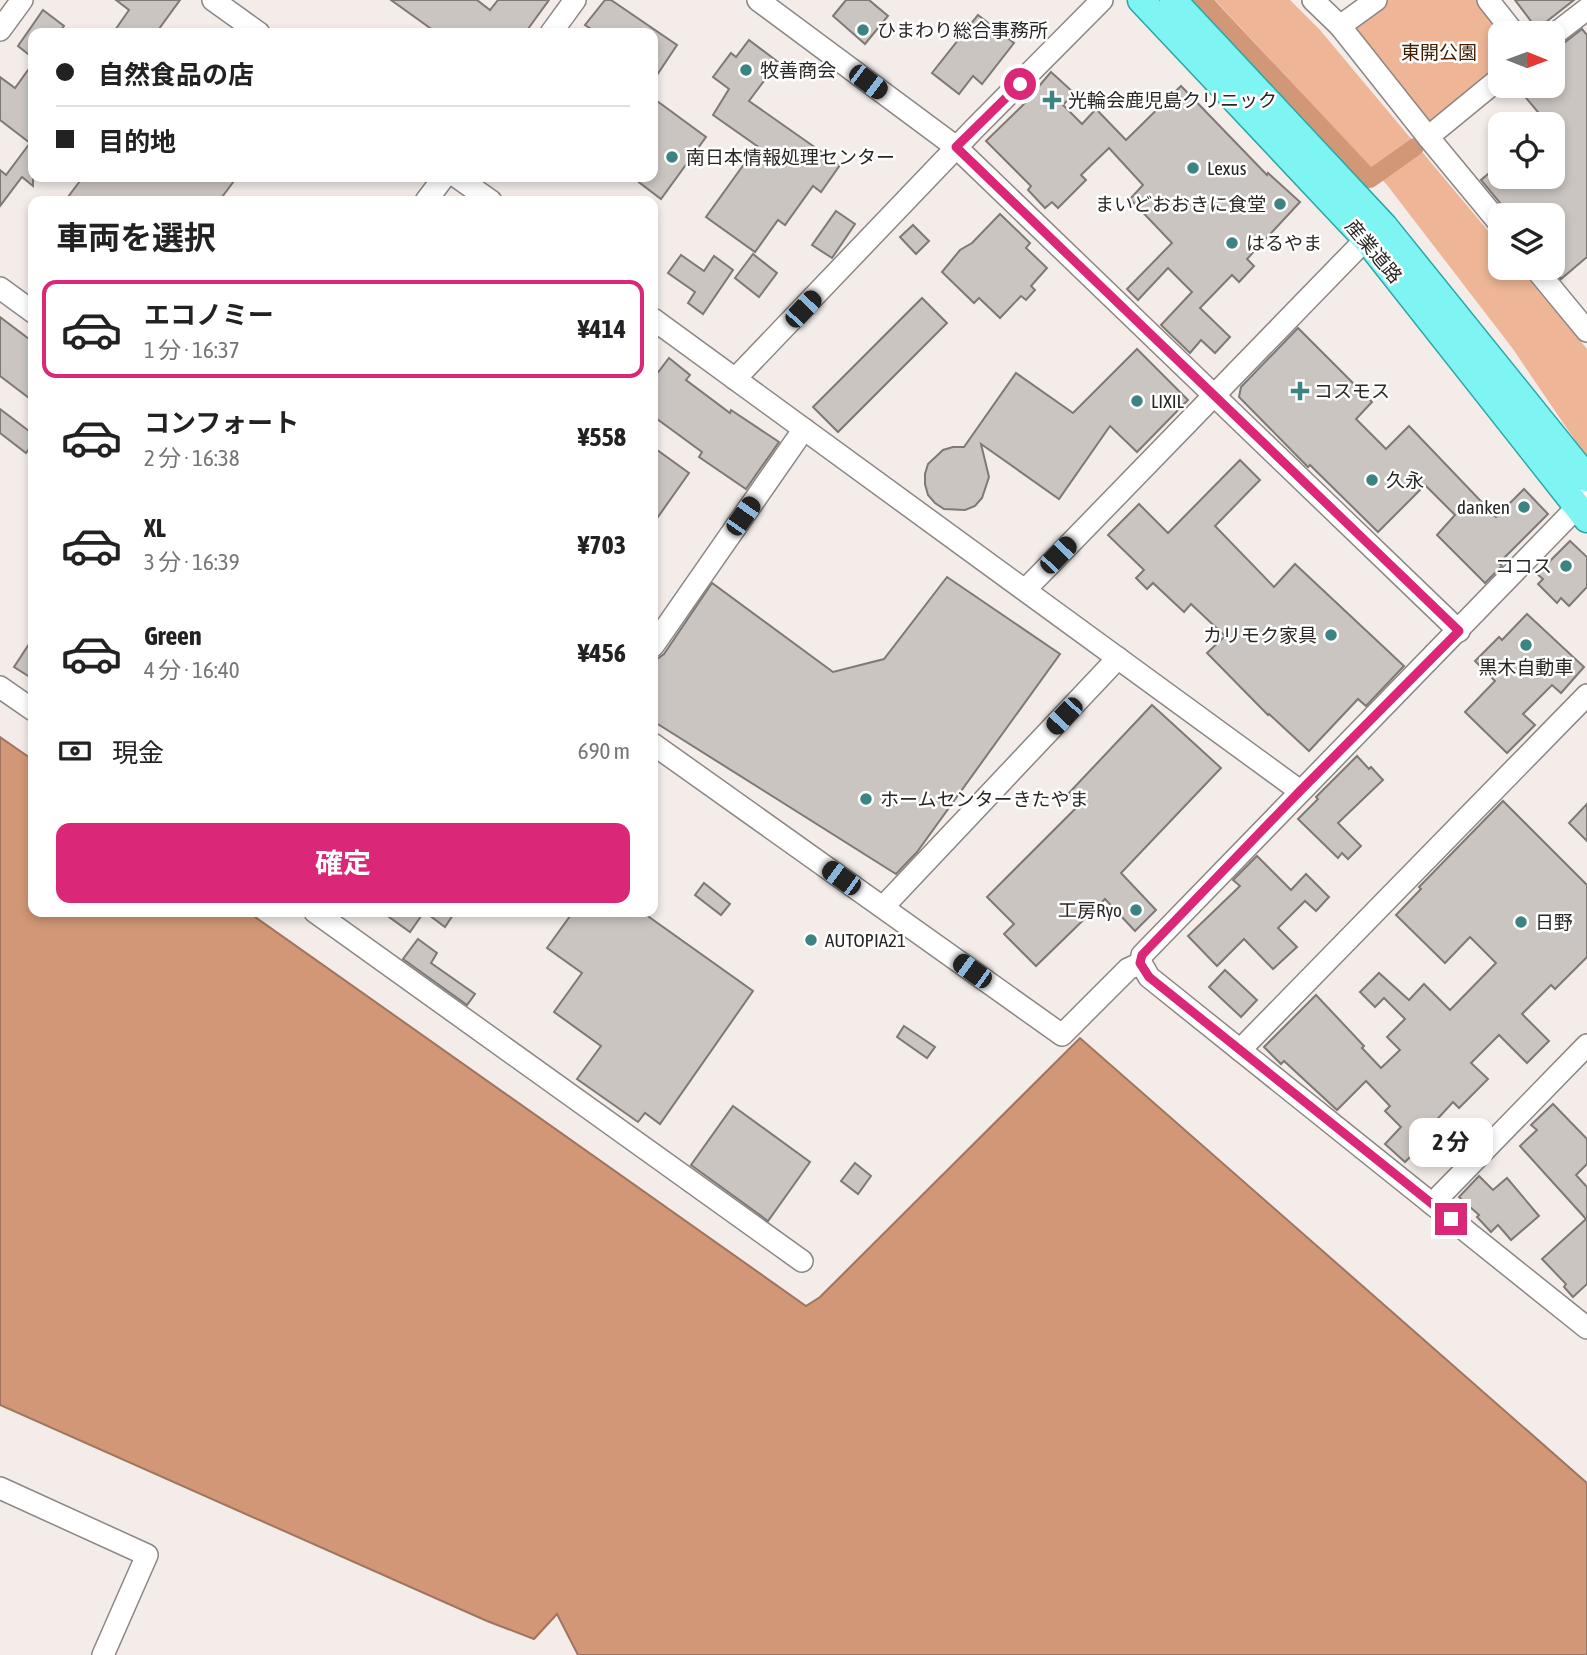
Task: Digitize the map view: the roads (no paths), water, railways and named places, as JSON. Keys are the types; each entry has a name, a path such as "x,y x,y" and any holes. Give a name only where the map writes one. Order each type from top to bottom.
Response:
{"main road":[{"name":"産業道路","path":"1142,0 1366,239 1584,508"},
{"name":"産業道路","path":"1173,0 1384,226 1587,478"}],"street":[{"path":"0,30 22,0"},
{"path":"213,0 252,28"},
{"path":"555,28 575,0"},
{"path":"758,0 956,147 1459,631"},
{"path":"735,379 956,147 1102,0"},
{"path":"1313,0 1340,26 1488,210"},
{"path":"1340,26 1376,0"},
{"path":"1488,0 1505,21"},
{"path":"1565,26 1587,8 1581,0"},
{"path":"1428,137 1488,88"},
{"path":"464,182 484,196"},
{"path":"1025,590 1366,239"},
{"path":"1545,280 1587,331"},
{"path":"0,288 28,308"},
{"path":"658,323 1300,791"},
{"path":"658,639 804,429"},
{"path":"1584,508 1300,791 1142,955 1140,963 1149,977 1587,1328"},
{"path":"883,907 1118,658"},
{"path":"0,687 28,707"},
{"path":"1240,1051 1587,695"},
{"path":"658,748 1062,1035 1128,969 1140,963"},
{"path":"322,917 802,1261"},
{"path":"1432,1204 1587,1045"},
{"path":"0,1488 147,1555 103,1655"}],"waterway":[{"path":"1202,0 1370,179 1415,147"}],"place":[{"name":"ひまわり総合事務所","path":"863,30"},
{"name":"牧善商会","path":"746,70"},
{"name":"光輪会鹿児島クリニック","path":"1052,100"},
{"name":"南日本情報処理センター","path":"672,157"},
{"name":"Lexus","path":"1193,168"},
{"name":"まいどおおきに食堂","path":"1280,204"},
{"name":"はるやま","path":"1232,243"},
{"name":"コスモス","path":"1300,391"},
{"name":"LIXIL","path":"1137,401"},
{"name":"久永","path":"1372,480"},
{"name":"danken","path":"1524,507"},
{"name":"ココス","path":"1566,566"},
{"name":"カリモク家具","path":"1331,635"},
{"name":"黒木自動車","path":"1526,645"},
{"name":"ホームセンターきたやま","path":"866,799"},
{"name":"工房Ryo","path":"1136,910"},
{"name":"日野","path":"1521,922"},
{"name":"AUTOPIA21","path":"811,940"}],"park label":[{"name":"東開公園","path":"1439,52"}]}
